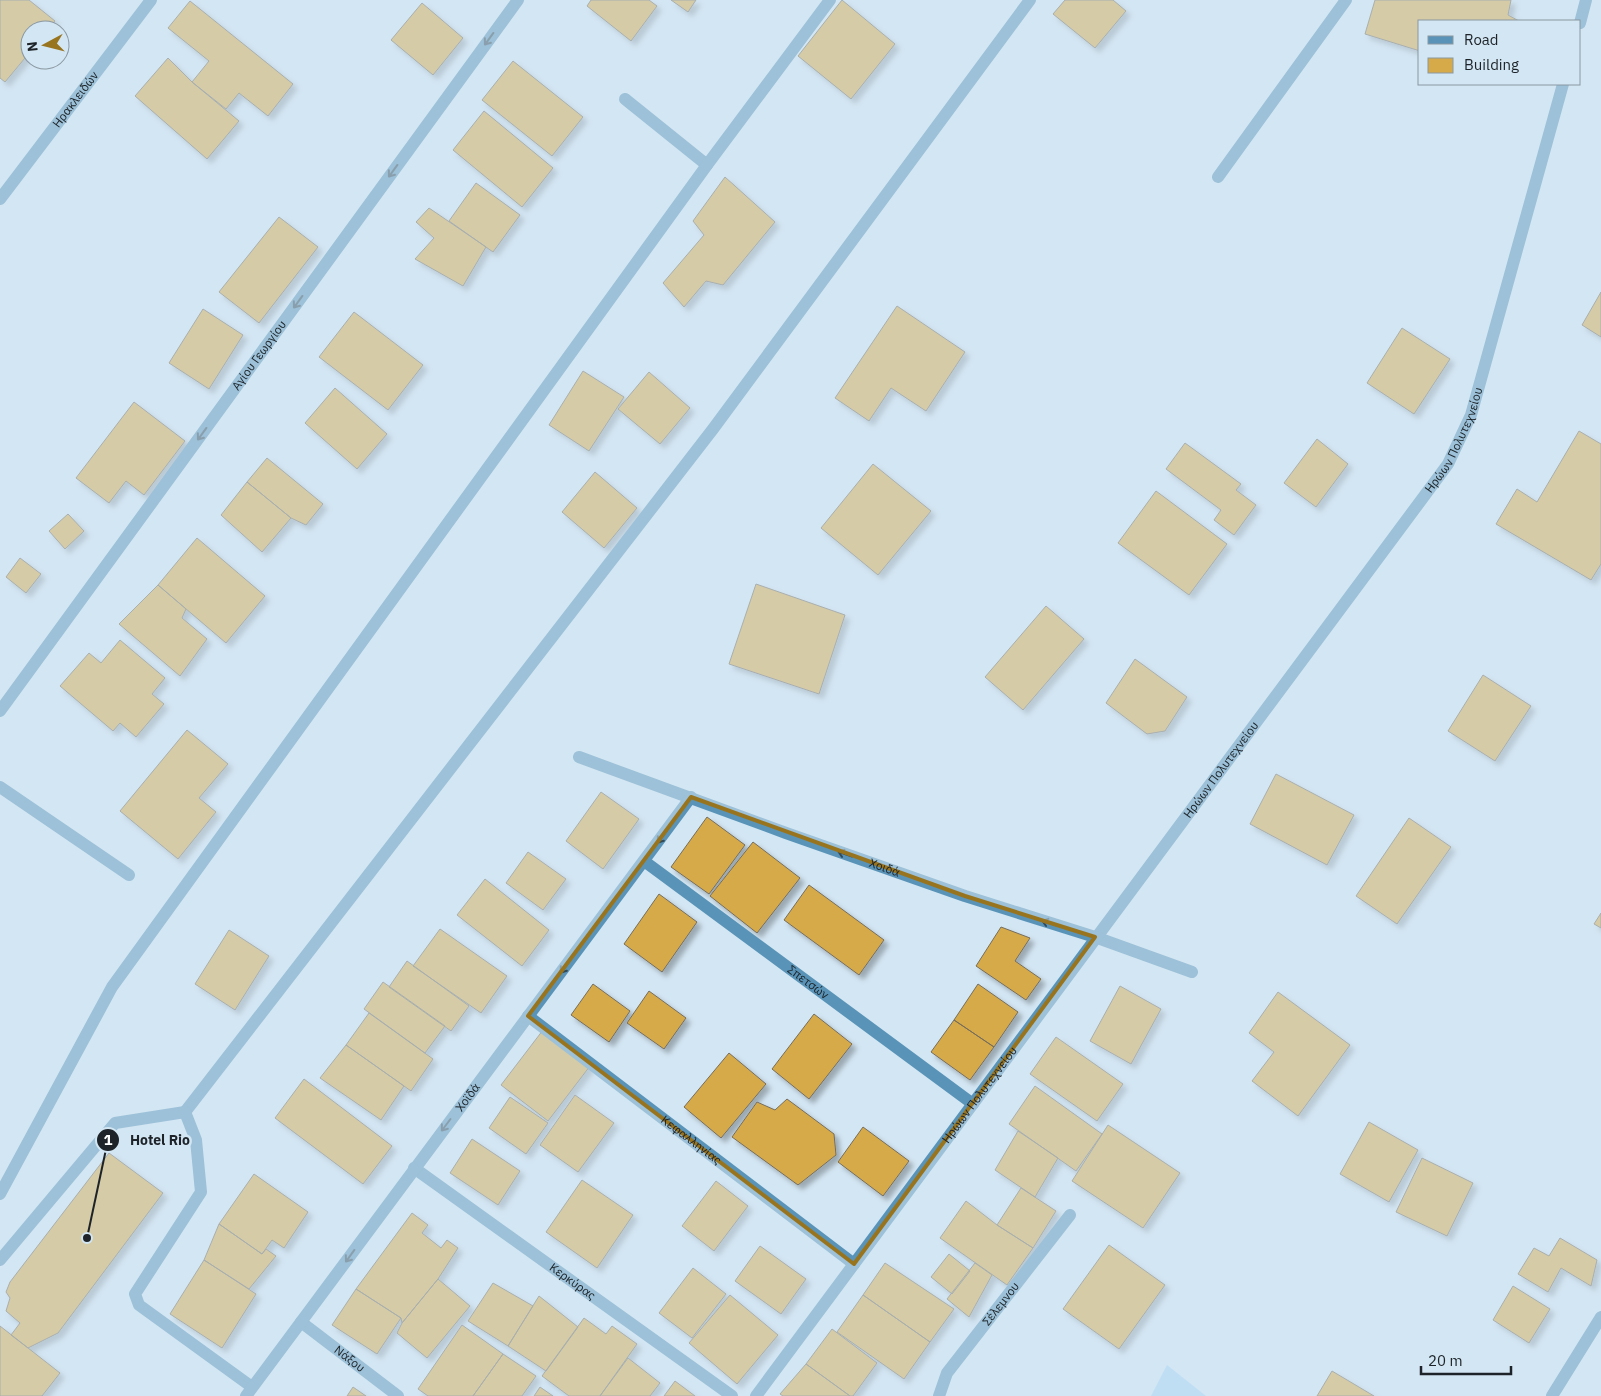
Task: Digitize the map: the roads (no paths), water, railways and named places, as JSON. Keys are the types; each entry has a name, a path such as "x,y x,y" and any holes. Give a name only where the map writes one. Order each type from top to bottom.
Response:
{"street":[{"name":"Ηρακλειδών","path":"0,199 151,0"},
{"name":"Αγίου Γεωργίου","path":"0,711 518,0"},
{"path":"0,1194 112,987 707,165 830,0"},
{"path":"0,1260 115,1123 184,1112 713,429 1030,0"},
{"path":"1218,177 1346,0"},
{"path":"1581,20 1586,0"},
{"name":"Ηρώων Πολυτεχνείου","path":"756,1396 1448,464 1471,415 1563,85"},
{"path":"624,99 707,165"},
{"name":"Χοιδά","path":"579,757 965,896 1192,972"},
{"path":"0,788 129,875"},
{"name":"Χοϊδά","path":"249,1392 691,798"},
{"name":"Σπετσών","path":"644,861 973,1104"},
{"name":"Κεφαλληνίας","path":"528,1016 854,1264"},
{"path":"184,1112 196,1140 201,1192 135,1294 139,1305 249,1392"},
{"name":"Κερκύρας","path":"414,1168 732,1396"},
{"name":"Σέλεμνου","path":"939,1396 947,1373 1070,1215"},
{"path":"1552,1396 1601,1317"},
{"name":"Νάξου","path":"301,1322 398,1396"}],"place":[{"name":"Hotel Rio","path":"87,1238"}]}
